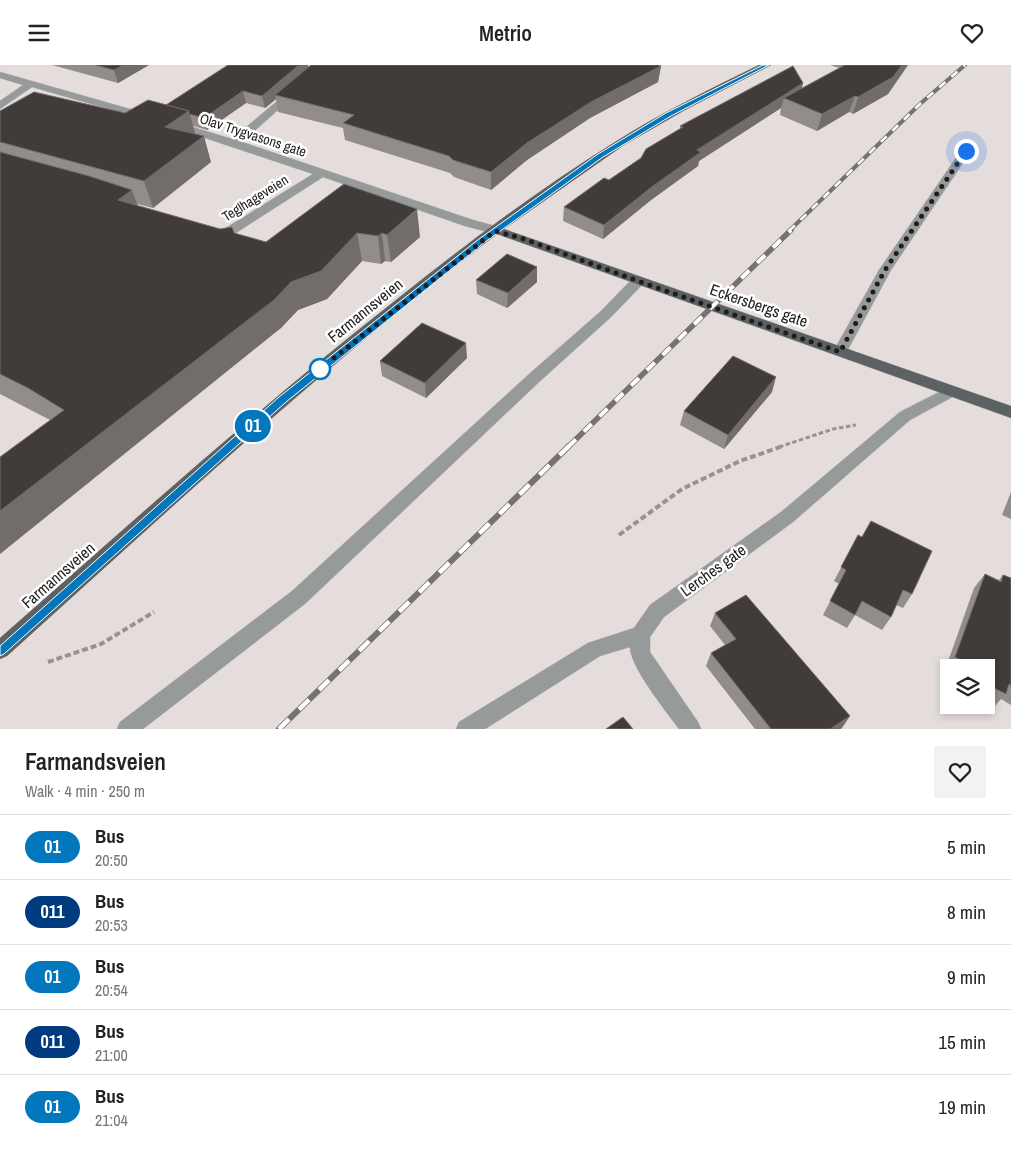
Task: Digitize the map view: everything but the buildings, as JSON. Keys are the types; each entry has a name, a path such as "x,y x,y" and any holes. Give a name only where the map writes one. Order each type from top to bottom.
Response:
{"main road":[{"name":"Farmannsveien","path":"0,650 283,399 400,304 495,231 601,156 669,114 766,65"},
{"name":"Eckersbergs gate","path":"495,231 524,239 1011,412"}],"street":[{"name":"Olav Trygvasons gate","path":"0,75 234,143 495,231"},
{"path":"0,106 30,84"},
{"path":"234,143 298,88"},
{"path":"840,352 885,270 966,151"},
{"name":"Teglhageveien","path":"198,230 224,235 322,173"},
{"path":"127,729 299,597 533,379 606,314 638,281"},
{"name":"Lerches gate","path":"640,635 657,611 787,517 905,415 950,391"},
{"path":"466,729 595,649 640,635 640,653 650,671 692,729"}],"path":[{"path":"619,535 682,489 740,461 833,429 860,424"},
{"path":"48,662 101,644 154,612"}],"railway":[{"path":"789,231 920,104 965,65"},
{"path":"568,447 791,230"},
{"path":"279,729 569,446"}],"bus line":[{"name":"01","path":"0,650 283,399 400,304 519,212 601,156 669,114 766,65"}],"route":[{"path":"320,369 400,304 495,231 524,239 578,260 840,352 885,270 966,151"}]}
